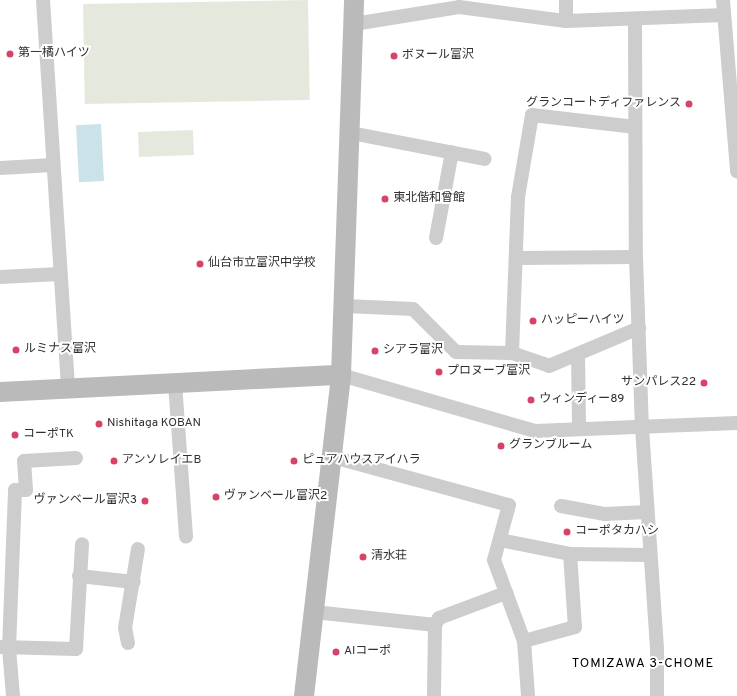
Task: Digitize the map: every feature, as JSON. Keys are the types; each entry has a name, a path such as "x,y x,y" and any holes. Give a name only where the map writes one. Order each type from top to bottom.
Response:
{"street":[{"path":"43,0 68,388"},
{"path":"304,696 333,457 341,374 345,306 354,0"},
{"path":"566,0 566,21"},
{"path":"723,0 737,170"},
{"path":"354,24 459,7 566,21 724,15"},
{"path":"635,19 636,257 642,428 657,650 657,696"},
{"path":"512,353 517,258 518,197 532,115 635,127"},
{"path":"351,133 485,159"},
{"path":"436,238 452,152"},
{"path":"0,168 53,165"},
{"path":"517,258 636,257"},
{"path":"0,277 60,274"},
{"path":"345,306 413,309 456,352 512,353 549,366 639,328"},
{"path":"578,354 579,430"},
{"path":"0,392 341,374 534,430 642,428 737,423"},
{"path":"175,383 186,537"},
{"path":"333,457 509,505 494,560 524,641 528,696"},
{"path":"13,696 4,648 15,490 26,490 24,461 76,458"},
{"path":"561,506 605,514 647,512"},
{"path":"500,540 570,554 650,555"},
{"path":"4,648 76,649 82,544"},
{"path":"128,643 125,628 134,582 138,549"},
{"path":"524,641 575,627 570,554"},
{"path":"79,576 134,582"},
{"path":"434,696 435,625 439,618 506,593"},
{"path":"314,612 435,625"}],"shaded area":[{"path":"308,0 310,100 85,104 83,4"},
{"path":"193,130 194,155 139,157 138,132"}],"water":[{"path":"101,124 104,181 79,182 76,125"}],"place":[{"name":"第一橘ハイツ","path":"10,54"},
{"name":"ボヌール富沢","path":"394,56"},
{"name":"グランコートディファレンス","path":"689,104"},
{"name":"東北偕和曾館","path":"385,199"},
{"name":"仙台市立富沢中学校","path":"200,264"},
{"name":"ハッピーハイツ","path":"533,321"},
{"name":"ルミナス富沢","path":"16,350"},
{"name":"シアラ富沢","path":"375,351"},
{"name":"プロヌーブ富沢","path":"439,372"},
{"name":"サンパレス22","path":"704,383"},
{"name":"ウィンディー89","path":"531,400"},
{"name":"Nishitaga KOBAN","path":"99,424"},
{"name":"コーポTK","path":"15,435"},
{"name":"グランブルーム","path":"501,446"},
{"name":"アンソレイエB","path":"114,461"},
{"name":"ピュアハウスアイハラ","path":"294,461"},
{"name":"ヴァンベール富沢2","path":"216,497"},
{"name":"ヴァンベール富沢3","path":"145,501"},
{"name":"コーポタカハシ","path":"567,532"},
{"name":"清水荘","path":"363,557"},
{"name":"AIコーポ","path":"336,652"}],"district":[{"name":"TOMIZAWA 3-CHOME","path":"643,664"}]}
